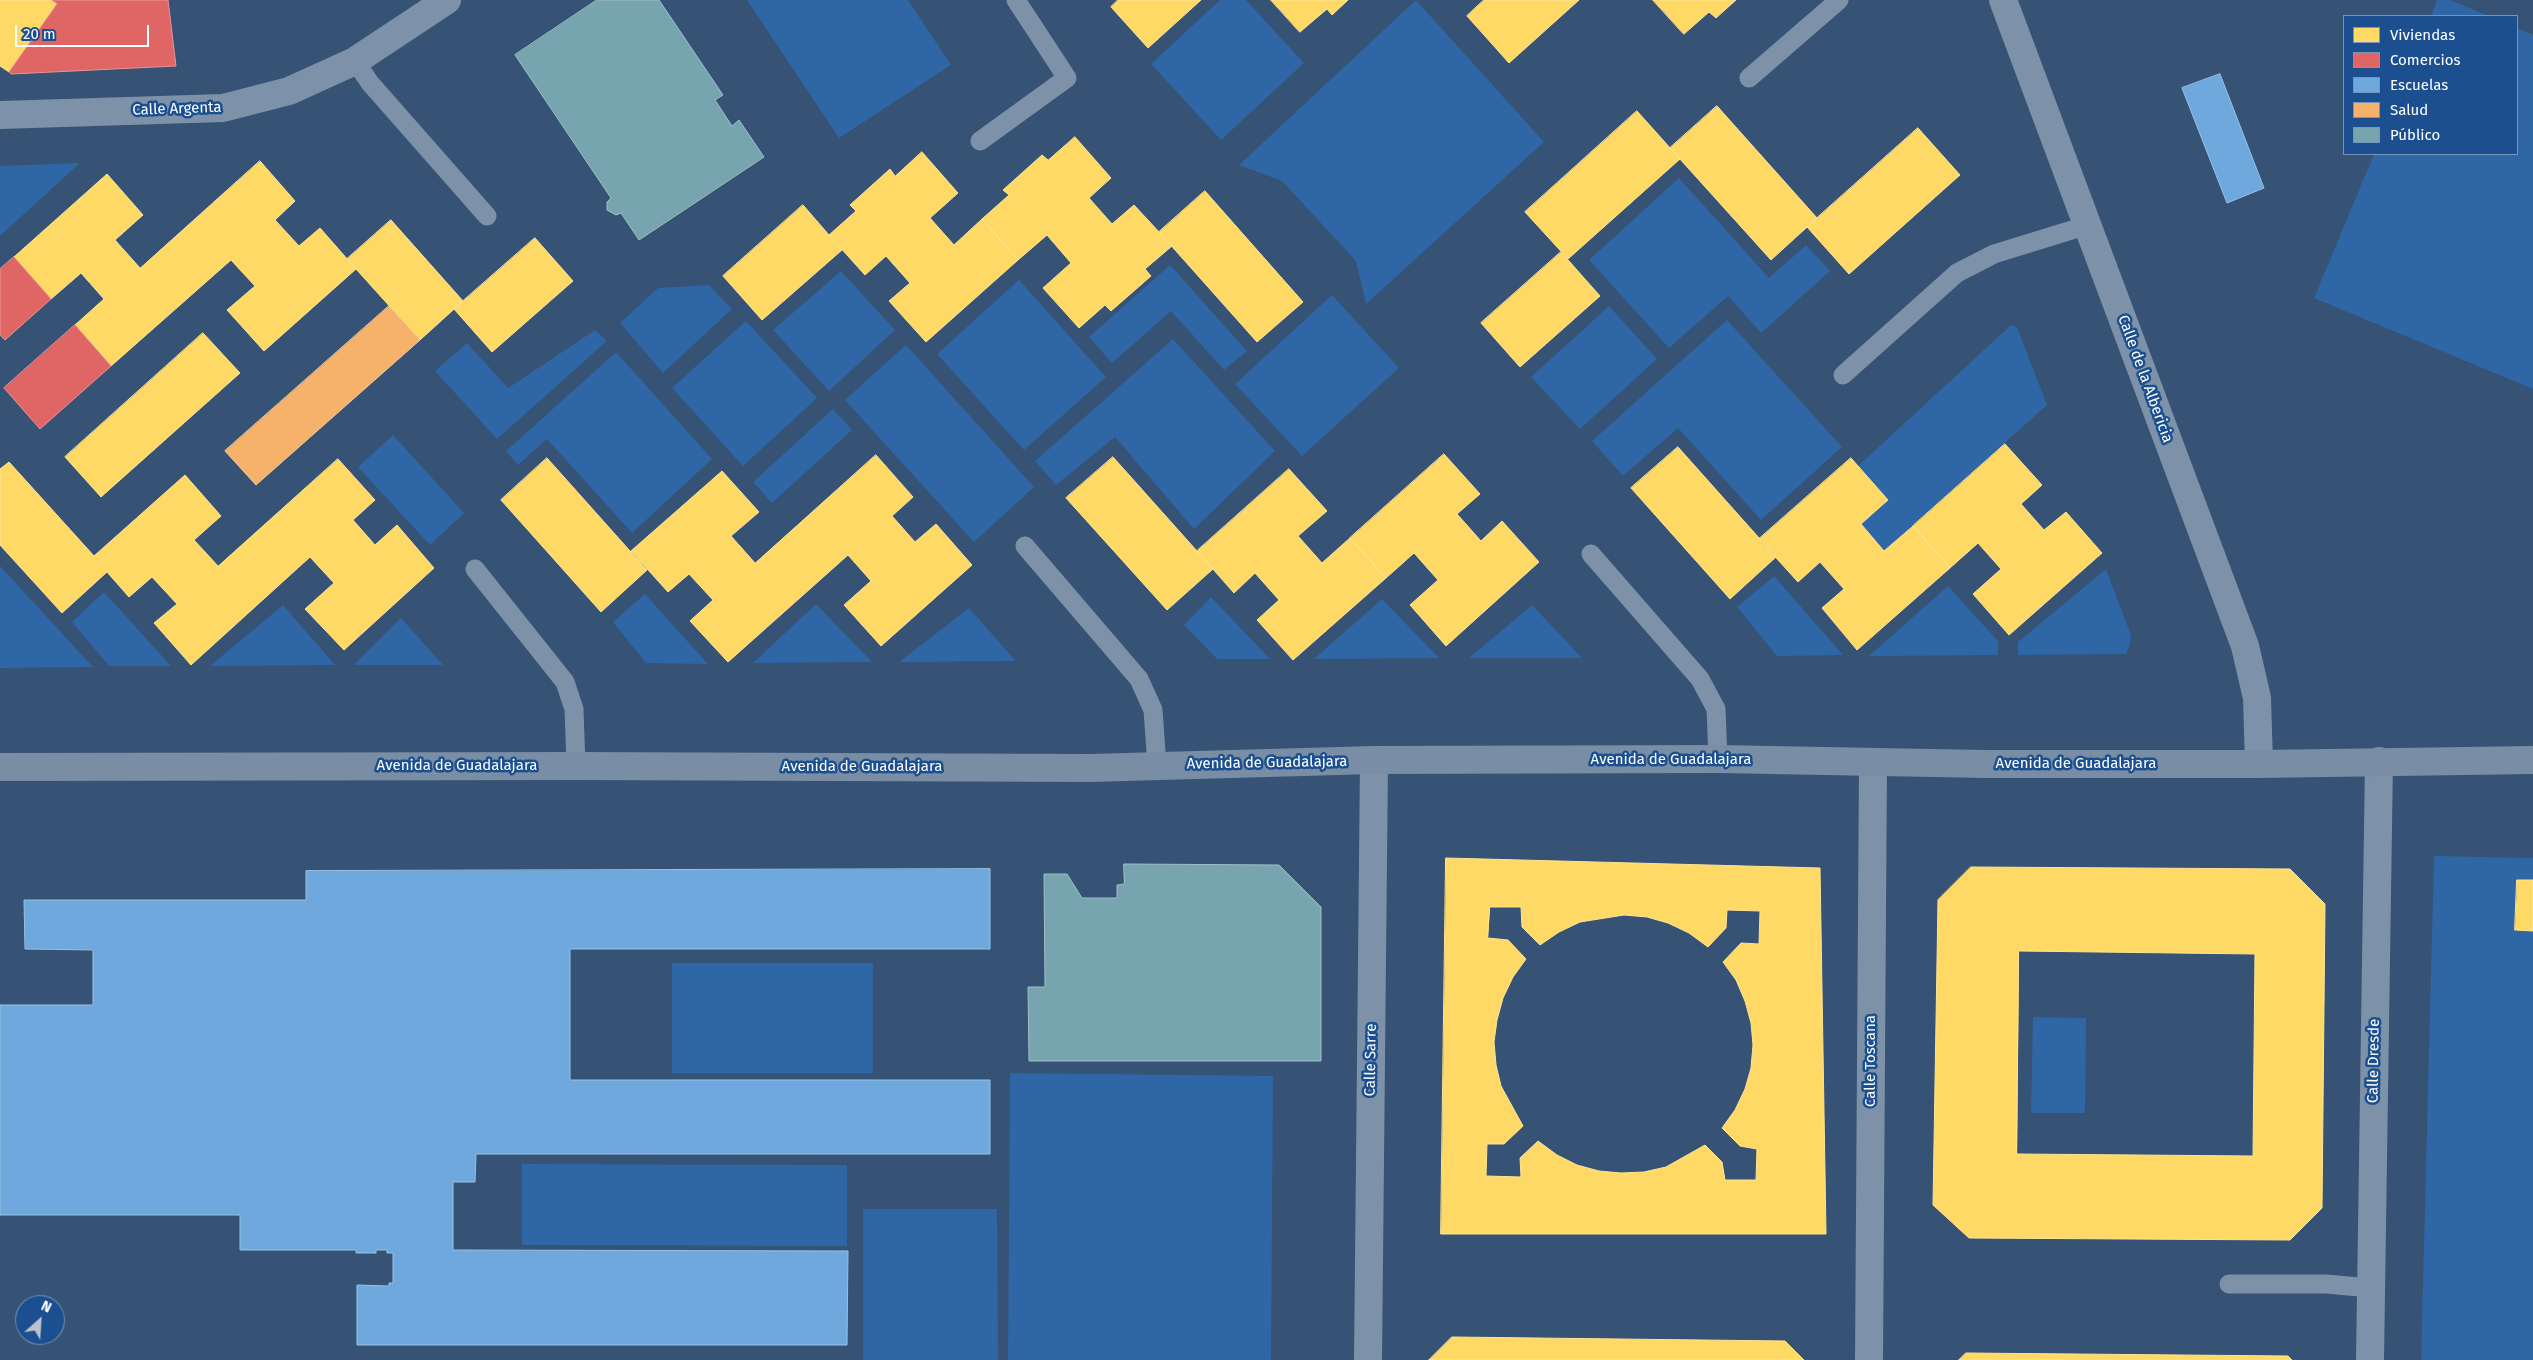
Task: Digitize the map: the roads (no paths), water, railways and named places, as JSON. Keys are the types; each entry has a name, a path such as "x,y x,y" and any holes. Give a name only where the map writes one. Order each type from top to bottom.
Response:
{"street":[{"name":"Calle Argenta","path":"0,115 223,108 289,91 355,61 447,0"},
{"name":"Calle de la Albericia","path":"2003,0 2245,646 2257,698 2259,764"},
{"name":"Avenida de Guadalajara","path":"0,767 576,766 1090,768 1374,760 1718,760 2259,764 2533,760"},
{"name":"Calle Sarre","path":"1368,1360 1374,760"},
{"name":"Calle Dresde","path":"2370,1360 2379,761"},
{"name":"Calle Toscana","path":"1869,1360 1873,762"}],"lane":[{"path":"980,141 1066,78 1016,0"},
{"path":"1749,78 1839,0"},
{"path":"355,61 370,83 487,216"},
{"path":"1843,375 1957,273 1994,254 2088,226"},
{"path":"1025,546 1139,679 1153,710 1157,765"},
{"path":"1591,554 1700,678 1716,709 1718,760"},
{"path":"475,569 565,682 574,709 576,766"},
{"path":"2229,1284 2326,1284 2371,1288"}]}
